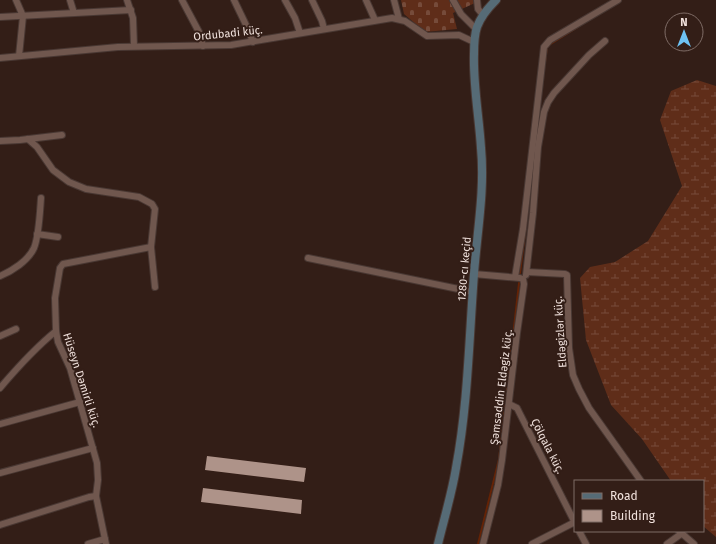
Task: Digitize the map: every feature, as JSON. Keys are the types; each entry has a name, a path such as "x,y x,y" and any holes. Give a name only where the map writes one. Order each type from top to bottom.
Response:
{"street":[{"path":"16,0 23,16 19,56"},
{"path":"70,0 74,13"},
{"path":"127,0 133,18 134,46"},
{"path":"182,0 199,32 203,46"},
{"path":"234,0 253,42"},
{"path":"285,0 295,18 300,33"},
{"path":"312,0 322,21 324,29"},
{"path":"366,0 375,20"},
{"path":"394,0 399,19 405,21 427,36 459,35 474,42"},
{"path":"453,0 460,14 476,29"},
{"path":"476,0 478,8 483,15"},
{"name":"1280-cı keçid","path":"438,544 448,504 460,440 468,362 482,166 474,80 474,42 476,29 483,15 496,0"},
{"path":"515,277 523,229 544,47 550,40 618,0"},
{"path":"0,17 131,10"},
{"name":"Ordubadi küç.","path":"0,58 134,46 231,45 375,20 392,18 399,19"},
{"path":"474,274 515,277 523,280 527,272 538,147 544,112 548,102 554,94 605,41"},
{"path":"0,141 62,135"},
{"path":"28,139 37,147 53,170 69,182 86,189 139,197 152,204 155,209 152,247 155,287"},
{"path":"0,276 14,268 30,254 34,247 41,198"},
{"path":"37,234 58,237"},
{"name":"Hüseyn Dəmirli küç.","path":"105,541 96,496 98,480 97,463 70,368 58,342 56,331 55,298 60,268 63,264 152,247"},
{"path":"308,258 473,292"},
{"name":"Eldəgizlər küç.","path":"527,272 567,275 569,348 573,375 589,408 640,480"},
{"name":"Şəmsəddin Eldəgiz küç.","path":"482,544 500,475 508,404 524,290 523,280"},
{"path":"0,336 16,329"},
{"path":"0,388 23,361 56,331"},
{"path":"0,424 80,402"},
{"name":"Çölqala küç.","path":"508,404 517,408 574,521"},
{"path":"0,473 93,448"},
{"path":"0,525 96,496"},
{"path":"532,544 574,523"},
{"path":"580,532 586,544"},
{"path":"667,544 680,532 694,544"},
{"path":"88,544 105,541"}],"green space":[{"path":"401,0 474,0 475,3 453,13 457,29 425,32 404,14"},
{"path":"697,80 716,86 716,537 704,527 704,480 670,480 642,439 611,405 586,340 580,278 590,267 615,262 648,241 682,186 660,120 671,91"}],"building":[{"path":"207,456 306,468 304,482 205,470"},
{"path":"203,488 302,500 301,514 201,502"}],"waterway":[{"path":"545,62 547,47 578,27"},
{"path":"520,273 534,159"},
{"path":"478,544 499,459 519,283"}]}
